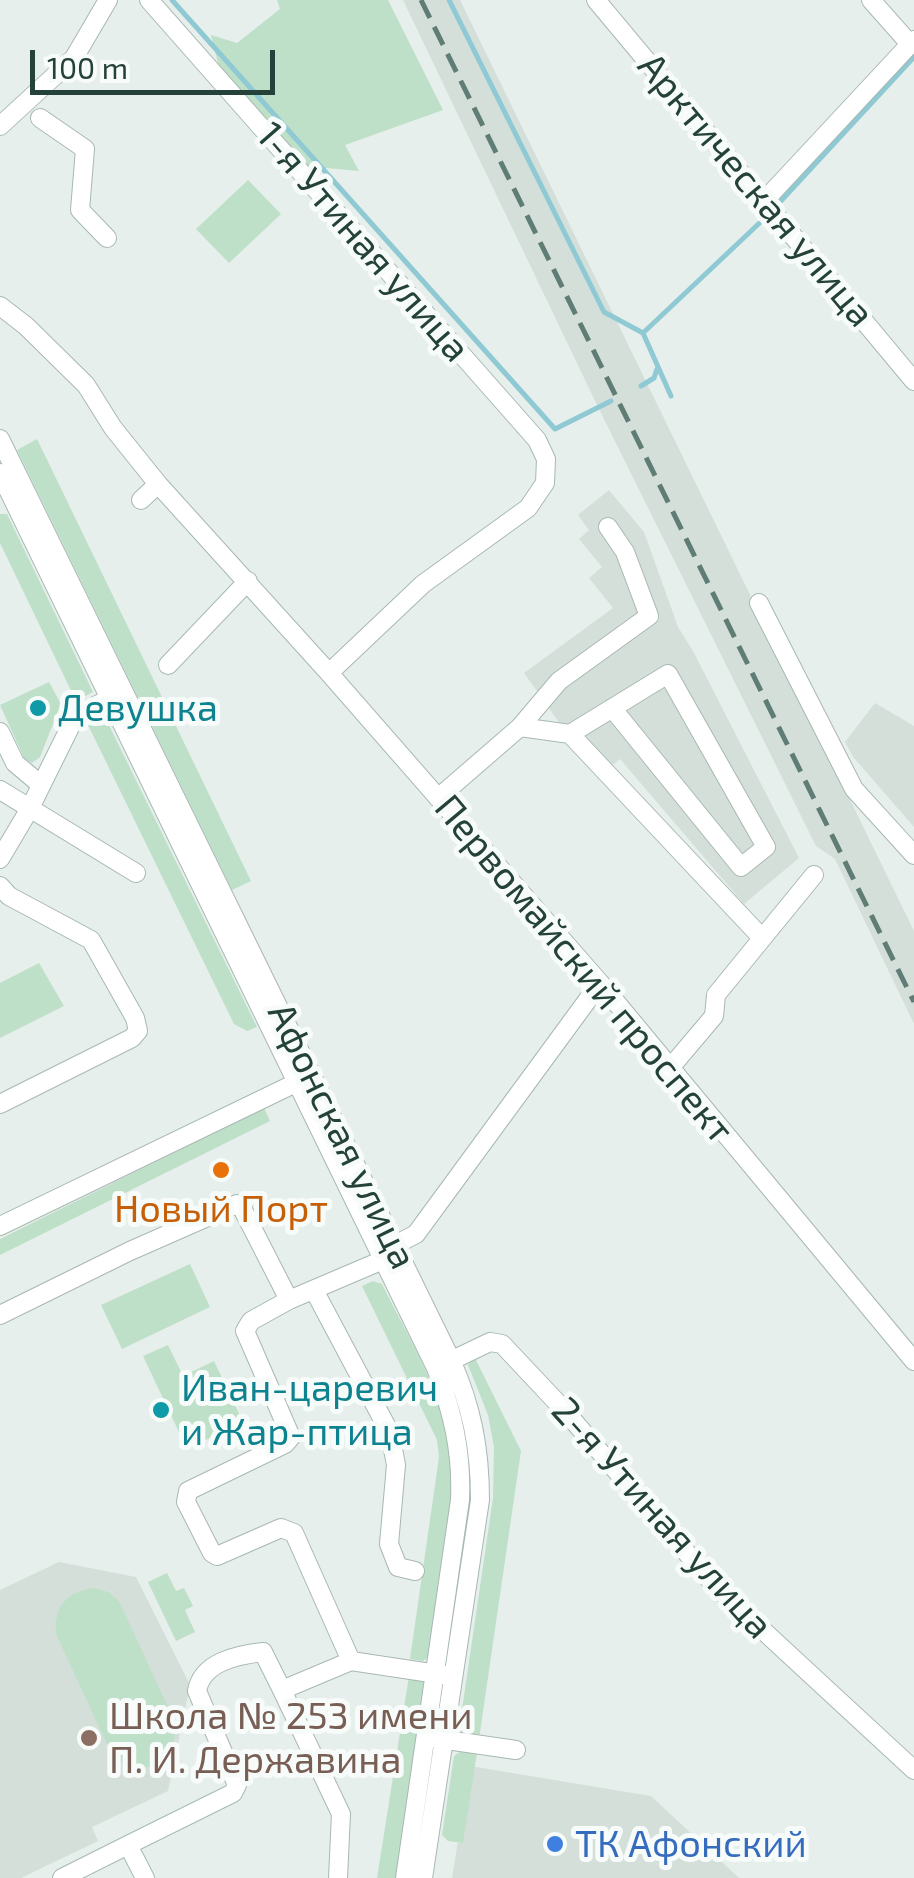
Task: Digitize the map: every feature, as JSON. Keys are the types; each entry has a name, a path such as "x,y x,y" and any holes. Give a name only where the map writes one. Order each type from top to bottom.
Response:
{"street":[{"path":"0,126 74,58 108,0"},
{"name":"1-я Утиная улица","path":"148,0 537,440 546,459 545,483 528,508 423,584 329,673"},
{"name":"Арктическая улица","path":"596,0 914,382"},
{"path":"764,200 912,42 871,0"},
{"path":"40,118 85,149 80,210 107,238"},
{"name":"Первомайский проспект","path":"0,306 86,385 112,428 158,484 600,982 914,1361"},
{"name":"Афонская улица","path":"0,439 117,696 304,1079 444,1364 465,1391 476,1436 480,1500 444,1676 419,1845 405,1878"},
{"name":"Афонская улица","path":"0,473 117,696"},
{"path":"140,500 158,484"},
{"path":"438,798 520,726 559,681 649,616 625,552 608,527"},
{"path":"168,666 248,581"},
{"path":"760,603 854,789 914,855"},
{"path":"570,734 612,708 668,674 766,847 741,868 612,708"},
{"path":"0,858 30,810 76,715 117,696"},
{"path":"520,726 570,734 762,938"},
{"path":"0,732 15,763 41,785"},
{"path":"0,790 136,873"},
{"path":"670,1068 714,1016 716,996 814,875"},
{"path":"0,886 9,896 91,940 135,1018 138,1031 132,1038 0,1104"},
{"path":"351,1661 294,1532 281,1528 218,1556 212,1553 186,1502 188,1490 285,1444 292,1437 245,1331 251,1320 289,1300 315,1292 416,1234 429,1209 600,982"},
{"path":"0,1226 304,1079"},
{"path":"0,1315 237,1204 289,1300"},
{"path":"315,1292 390,1433 396,1465 389,1544 398,1567 416,1571"},
{"name":"2-я Утиная улица","path":"444,1364 490,1342 502,1344 566,1411 716,1587 914,1770"},
{"path":"62,1878 233,1792 238,1785 196,1691 206,1671 238,1655 263,1652 340,1814 338,1878"},
{"path":"282,1690 351,1661 444,1676"},
{"path":"435,1739 516,1750"},
{"path":"128,1845 145,1878"},
{"name":"Афонская улица","path":"419,1845 423,1878"}],"shaded area":[{"path":"403,0 460,0 914,931 914,1024 835,859 816,846 597,405"},
{"path":"609,490 644,532 678,627 799,858 744,904 620,759 608,769 563,728 524,673 613,608 589,578 602,567 579,539 589,530 578,515"},
{"path":"875,703 914,726 914,827 854,758 845,742"},
{"name":"Школа № 253 имени П. И. Державина","path":"59,1562 136,1577 190,1685 168,1791 92,1827 98,1841 21,1878 0,1878 0,1590"},
{"path":"470,1766 651,1796 739,1878 452,1878"}],"green space":[{"path":"277,0 388,0 443,110 345,145 359,171 304,166 220,71 211,35 237,43 280,9"},
{"path":"248,180 281,214 229,263 196,229"},
{"path":"37,439 251,881 232,890 17,450"},
{"path":"0,514 7,514 93,692 76,701 0,543"},
{"path":"49,682 61,704 40,757 32,763 24,758 0,705"},
{"path":"105,717 257,1027 247,1031 234,1024 88,725"},
{"path":"39,963 64,1006 0,1038 0,983"},
{"path":"264,1108 270,1121 0,1255 0,1239"},
{"path":"190,1264 210,1307 122,1349 101,1305"},
{"path":"373,1281 382,1284 421,1360 449,1441 450,1521 429,1657 423,1661 410,1659 439,1457 437,1440 362,1286"},
{"path":"168,1345 183,1376 214,1361 243,1422 187,1449 143,1356"},
{"path":"474,1356 521,1451 479,1739 464,1737 459,1730 493,1498 494,1447 488,1415 468,1365"},
{"path":"167,1573 176,1591 184,1588 193,1606 185,1610 195,1632 176,1641 148,1582"},
{"path":"94,1588 119,1601 175,1722 171,1748 157,1764 136,1767 112,1755 56,1634 57,1615 64,1602 76,1593"},
{"path":"409,1676 418,1676 426,1685 396,1878 377,1878"},
{"path":"461,1751 477,1753 463,1843 448,1841 442,1835 454,1756"}],"waterway":[{"path":"172,0 555,429 611,401"},
{"path":"449,0 604,312 643,333 671,396"},
{"path":"779,203 914,57"},
{"path":"643,333 768,215"},
{"path":"641,386 654,378 657,369"}],"railway":[{"path":"421,0 914,1002"}],"place":[{"name":"Девушка","path":"38,708"},
{"name":"Новый Порт","path":"221,1170"},
{"name":"Иван-царевич и Жар-птица","path":"161,1410"},
{"name":"Школа № 253 имени П. И. Державина","path":"89,1738"},
{"name":"ТК Афонский","path":"555,1844"}]}
